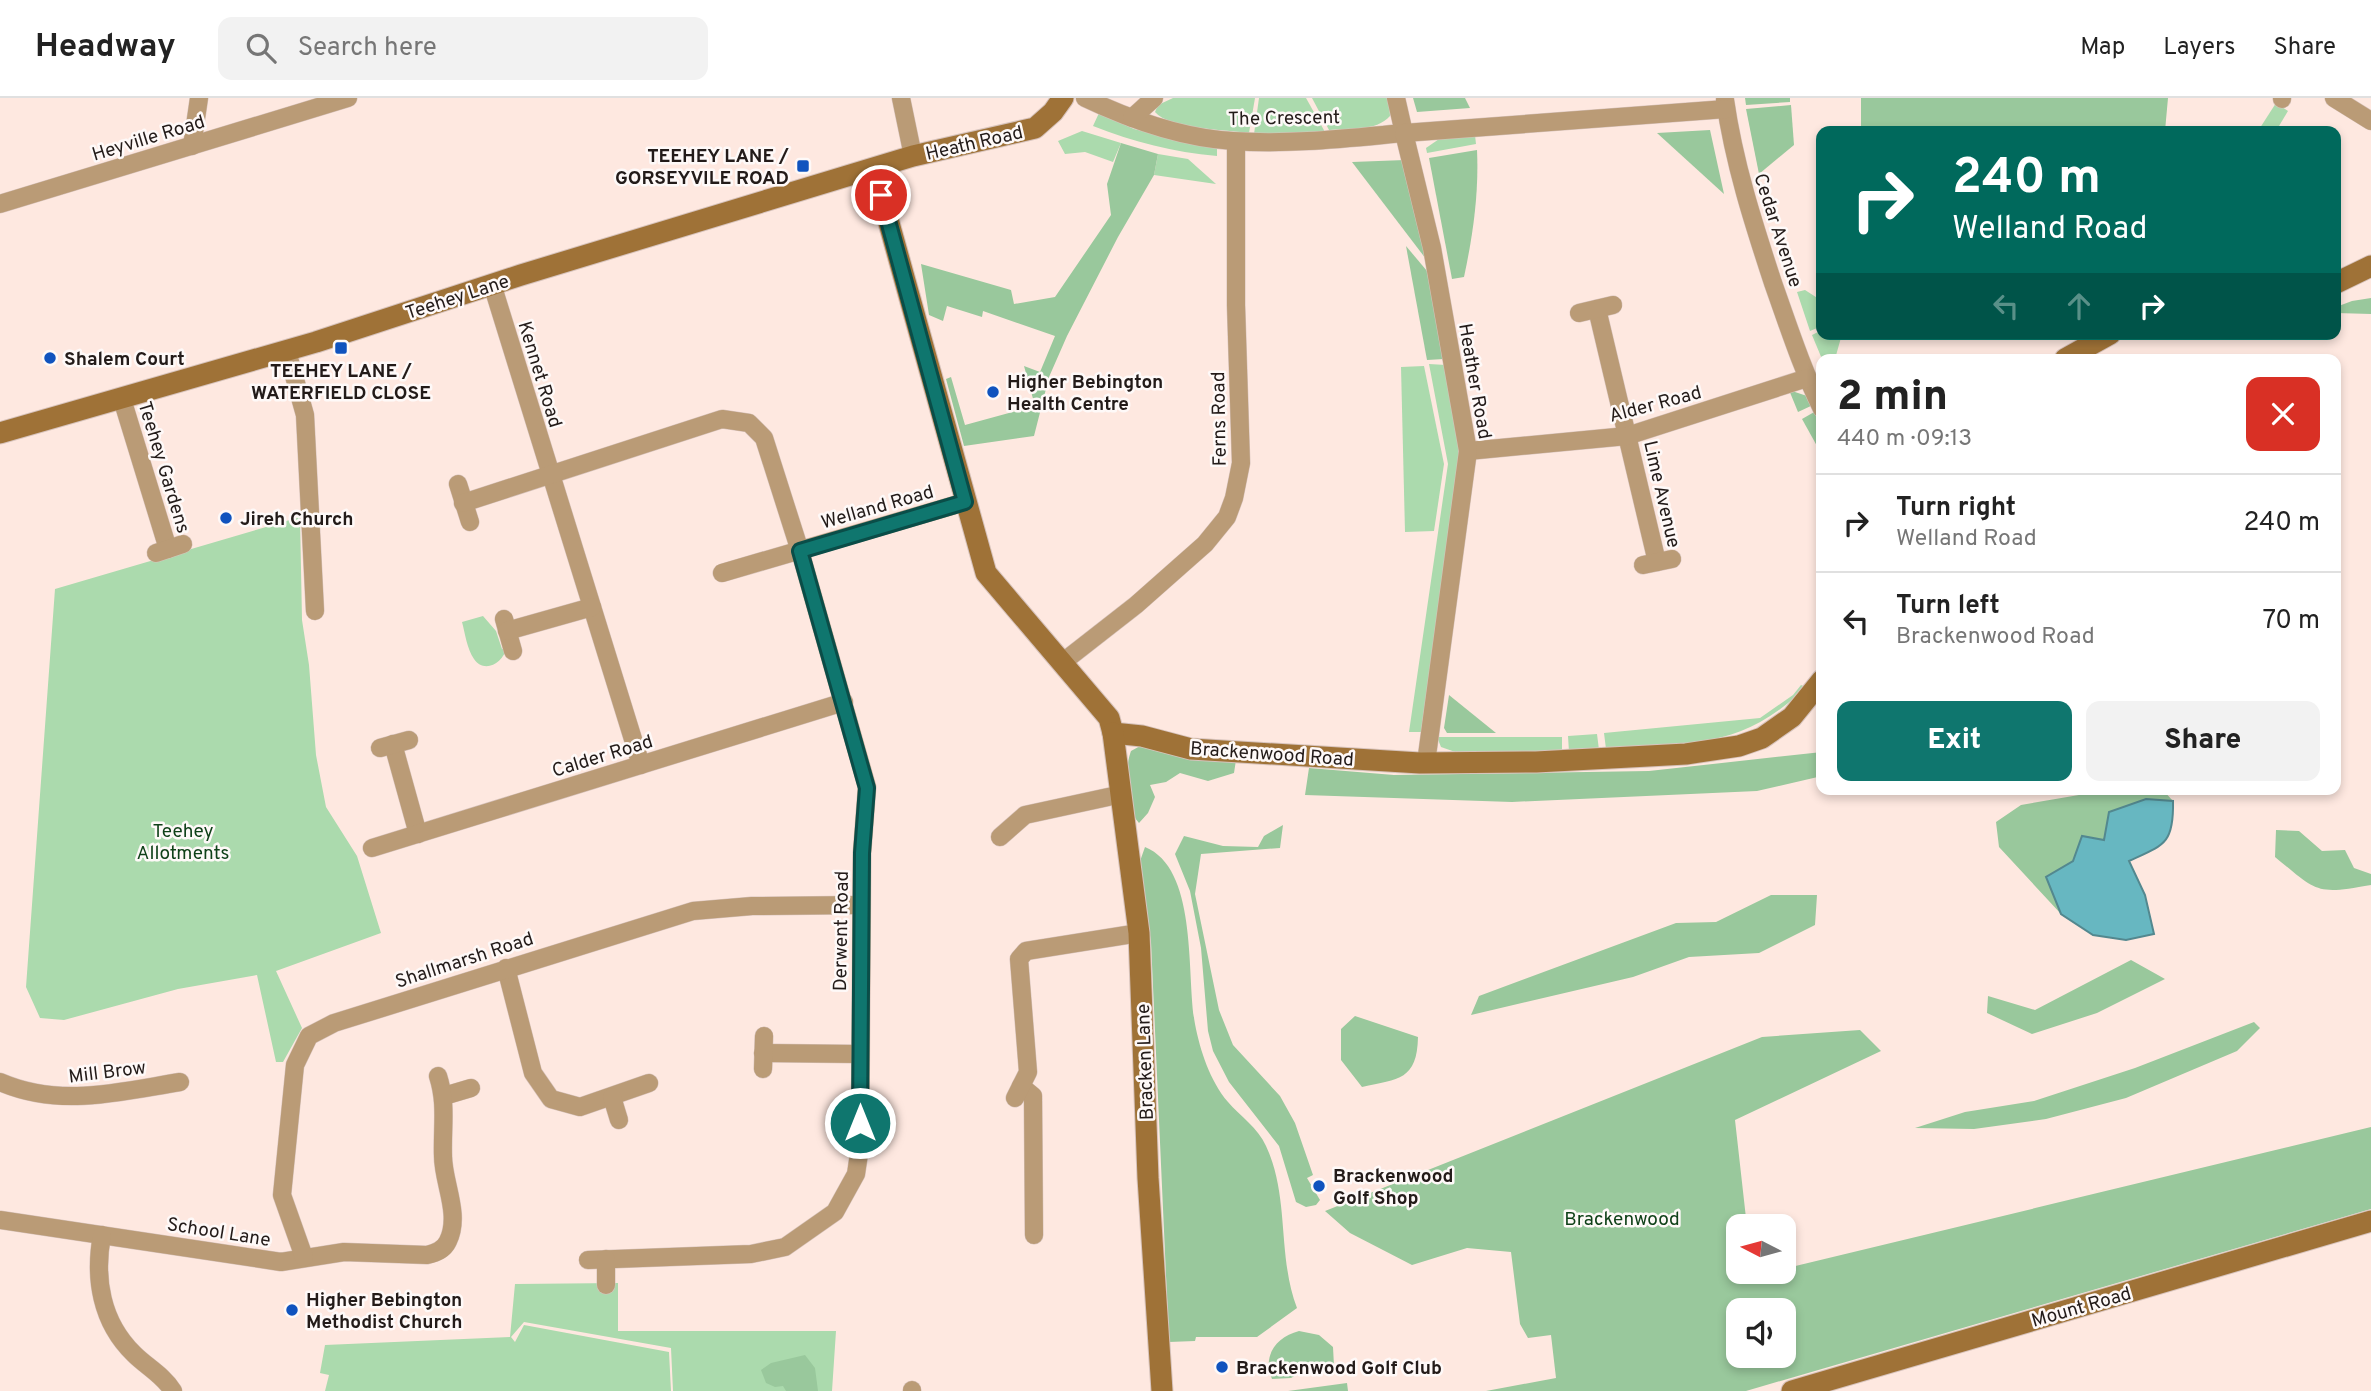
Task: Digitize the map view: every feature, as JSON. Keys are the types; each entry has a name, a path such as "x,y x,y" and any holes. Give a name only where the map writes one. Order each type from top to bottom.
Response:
{"street":[{"path":"192,146 199,98"},
{"name":"Heyville Road","path":"0,204 348,98"},
{"path":"901,98 913,156"},
{"name":"Heath Road","path":"913,156 1035,128 1053,112 1063,98"},
{"name":"The Crescent","path":"1085,98 1177,133 1236,142 1404,133 1725,103"},
{"path":"1132,118 1154,98"},
{"path":"1396,98 1404,133"},
{"path":"2334,98 2371,121"},
{"name":"Cedar Avenue","path":"1725,103 1731,148 1741,181 1807,378 1816,397"},
{"name":"Heather Road","path":"1404,133 1432,248 1468,451 1426,763"},
{"name":"Ferns Road","path":"1063,662 1136,605 1205,544 1227,517 1234,498 1241,463 1236,305 1236,142"},
{"name":"Teehey Lane","path":"0,433 287,351 492,284 913,156"},
{"path":"874,169 986,573 1109,718 1113,733"},
{"path":"2341,281 2371,266"},
{"name":"Kennet Road","path":"492,284 641,765"},
{"name":"Lime Avenue","path":"1596,309 1657,562"},
{"path":"2074,354 2099,340"},
{"path":"287,351 305,415 315,611"},
{"name":"Alder Road","path":"1468,451 1627,436 1807,378"},
{"name":"Teehey Gardens","path":"122,399 169,548"},
{"name":"Derwent Road","path":"550,475 722,419 749,424 764,438 800,551 867,788 861,905 860,1147 856,1174 835,1212 806,1234 775,1251 597,1260 606,1285"},
{"path":"463,503 550,475"},
{"path":"458,484 470,522"},
{"name":"Welland Road","path":"722,573 965,502"},
{"path":"513,651 505,625 593,607"},
{"name":"Brackenwood Road","path":"1113,733 1142,736 1191,749 1426,763 1536,762 1686,754 1739,746 1762,738 1792,717 1816,687"},
{"name":"Calder Road","path":"372,848 844,702"},
{"name":"Bracken Lane","path":"1113,733 1139,933 1148,1178 1162,1391"},
{"path":"394,744 418,834"},
{"path":"1000,837 1025,815 1122,794"},
{"name":"Shallmarsh Road","path":"304,1257 282,1195 295,1065 309,1036 334,1023 693,911 752,906 861,905"},
{"path":"1034,1235 1033,1096 1018,1092 1028,1072 1019,959 1026,951 1139,933"},
{"path":"506,968 533,1073 551,1099 580,1107 649,1083"},
{"path":"763,1053 860,1054"},
{"name":"School Lane","path":"0,1220 281,1262 345,1252 427,1255 439,1252 448,1242 453,1216 442,1154 444,1096 438,1076"},
{"name":"Mill Brow","path":"0,1082 33,1095 60,1098 110,1094 180,1082"},
{"path":"444,1096 471,1088"},
{"path":"612,1097 620,1120"},
{"name":"Mount Road","path":"1792,1391 2371,1221"},
{"path":"102,1235 99,1291 106,1311 130,1350 173,1391"}],"green space":[{"path":"1173,98 1255,98 1249,133 1185,125 1162,118 1155,112 1158,105"},
{"path":"1259,98 1306,98 1325,132 1254,134"},
{"path":"1312,98 1389,98 1390,116 1370,127 1329,130"},
{"path":"1413,98 1465,98 1470,108 1417,112"},
{"path":"1745,98 1790,98 1790,102 1746,105"},
{"path":"1861,98 2168,98 2165,126 1861,126"},
{"path":"2276,103 2288,111 2279,126 2261,126"},
{"path":"1791,105 1794,145 1759,174 1746,109"},
{"path":"1099,113 1134,129 1217,148 1217,156 1169,149 1108,132 1093,126"},
{"path":"1710,130 1724,194 1657,133"},
{"path":"1082,131 1121,143 1113,162 1085,152 1065,154 1058,141"},
{"path":"1475,135 1476,144 1427,153 1426,148 1442,137"},
{"path":"1121,143 1158,154 1154,175 1118,237 1067,336 1049,377 1034,436 964,446 946,379 951,377 965,425 1035,406 1024,366 1040,372 1055,336 983,311 982,317 947,306 943,321 929,315 921,264 1011,290 1014,304 1055,297 1111,215 1107,184"},
{"path":"1477,150 1473,230 1464,277 1452,279 1429,158"},
{"path":"1158,154 1188,159 1216,184 1154,175"},
{"path":"1405,160 1426,259 1352,162"},
{"path":"1406,246 1427,271 1444,359 1427,360"},
{"path":"1805,290 1816,297 1816,328 1810,331 1797,292"},
{"path":"2371,298 2371,314 2341,313 2341,305"},
{"path":"1816,333 1816,340 1840,340 1836,354 1820,354 1812,335"},
{"path":"1429,364 1446,365 1461,443 1421,732 1409,732 1448,464"},
{"path":"1424,366 1444,464 1434,531 1405,532 1401,367"},
{"path":"1789,390 1807,396 1813,405 1798,412"},
{"path":"1816,411 1816,444 1802,419"},
{"name":"Teehey Allotments","path":"300,517 302,620 309,665 316,755 326,807 357,856 381,933 276,971 302,1028 283,1062 276,1062 257,975 178,989 64,1020 40,1018 26,987 55,589"},
{"path":"483,616 496,631 502,649 506,648 498,662 488,666 483,666 474,659 462,622"},
{"path":"1801,685 1806,687 1782,708 1736,733 1689,743 1606,749 1604,733 1760,718 1793,695"},
{"path":"1449,695 1496,733 1447,733 1444,728"},
{"path":"1597,734 1599,750 1569,752 1568,736"},
{"path":"1437,737 1562,737 1562,753 1461,754 1441,747"},
{"path":"1142,745 1236,760 1234,773 1208,781 1180,773 1166,782 1150,785 1155,797 1148,813 1139,823 1128,799 1127,778 1131,751"},
{"path":"1816,753 1816,777 1757,791 1512,802 1305,795 1309,768 1394,775 1649,771"},
{"path":"2079,795 2168,795 2173,801 2146,799 2110,812 2104,840 2082,837 2073,861 2046,877 2061,914 1999,847 1996,822 2021,805"},
{"path":"1283,825 1280,848 1201,854 1195,894 1219,1010 1233,1045 1280,1096 1295,1123 1313,1175 1307,1178 1320,1200 1316,1205 1306,1207 1296,1202 1279,1146 1229,1082 1213,1051 1208,1031 1201,948 1190,891 1175,854 1184,836 1223,846 1258,847 1264,836"},
{"path":"2276,830 2299,831 2322,851 2345,850 2354,868 2371,874 2371,885 2327,890 2310,884 2275,857"},
{"path":"1145,847 1162,859 1174,877 1182,900 1187,926 1195,1024 1207,1065 1222,1094 1263,1140 1278,1186 1287,1268 1297,1308 1257,1337 1196,1337 1195,1341 1169,1342 1151,942 1139,864"},
{"path":"1771,895 1817,895 1815,925 1759,953 1689,957 1633,977 1471,1015 1479,996 1676,923 1716,922"},
{"path":"2131,960 2165,979 2097,1013 2032,1034 1987,1013 1988,996 2035,1010"},
{"path":"1355,1016 1418,1037 1417,1051 1410,1070 1396,1079 1362,1087 1341,1060 1341,1029"},
{"path":"2254,1022 2260,1028 2237,1051 2126,1098 2046,1119 1974,1129 1915,1128 1965,1112 2034,1101 2135,1068"},
{"name":"Brackenwood","path":"1860,1030 1881,1051 1735,1120 1746,1214 1726,1214 1726,1284 1796,1284 1796,1266 2371,1127 2371,1209 1746,1391 1486,1391 1556,1378 1551,1335 1528,1338 1520,1324 1511,1252 1467,1248 1412,1265 1350,1233 1325,1211 1762,1037"},
{"path":"618,1283 618,1331 836,1331 832,1391 673,1391 671,1348 524,1322 511,1337 515,1342 524,1325 669,1352 671,1391 325,1391 329,1375 320,1373 325,1345 510,1337 515,1284"},
{"path":"1299,1331 1319,1335 1333,1347 1334,1366 1310,1367 1291,1378 1272,1379 1269,1363 1273,1349 1284,1338"},
{"path":"805,1355 815,1368 818,1391 786,1391 783,1386 775,1387 766,1383 761,1370 771,1363"},
{"path":"1347,1383 1348,1391 1288,1391"}],"water":[{"path":"2146,799 2173,801 2169,835 2159,846 2129,861 2145,895 2154,934 2126,940 2093,935 2061,914 2046,877 2073,861 2082,836 2104,840 2109,812"}],"place":[{"name":"TEEHEY LANE / GORSEYVILE ROAD","path":"803,166"},
{"name":"TEEHEY LANE / WATERFIELD CLOSE","path":"341,348"},
{"name":"Shalem Court","path":"50,358"},
{"name":"Higher Bebington Health Centre","path":"993,392"},
{"name":"Jireh Church","path":"226,518"},
{"name":"Brackenwood Golf Shop","path":"1319,1186"},
{"name":"Higher Bebington Methodist Church","path":"292,1310"},
{"name":"Brackenwood Golf Club","path":"1222,1367"}],"route":[{"path":"860,1123 862,853 867,788 861,759 800,551 965,502 881,195"}]}
